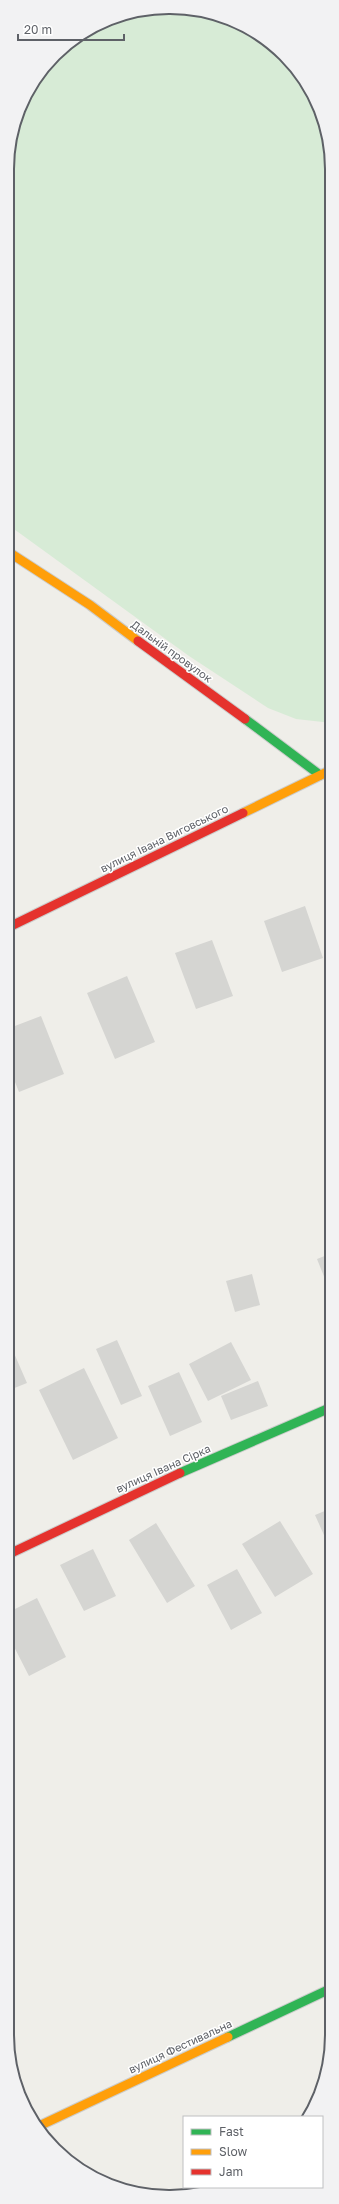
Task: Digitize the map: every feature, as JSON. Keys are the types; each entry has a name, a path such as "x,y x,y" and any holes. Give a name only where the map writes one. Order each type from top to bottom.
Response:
{"street":[{"name":"Дальній провулок","path":"14,556 90,605 320,775"},
{"name":"вулиця Івана Виговського","path":"14,925 325,772"},
{"name":"вулиця Івана Сірка","path":"14,1552 156,1484 325,1410"},
{"name":"вулиця Фестивальна","path":"43,2124 325,1991"}],"green space":[{"path":"159,14 180,14 210,19 238,30 264,46 293,75 309,101 320,129 325,159 325,722 296,719 268,708 189,656 14,529 14,159 19,129 30,101 40,83 53,67 75,46 101,30 120,22"}],"building":[{"path":"305,906 323,958 282,972 264,921"},
{"path":"212,940 233,996 196,1009 175,953"},
{"path":"127,976 155,1042 115,1059 87,993"},
{"path":"41,1016 64,1074 19,1092 14,1080 14,1026"},
{"path":"325,1256 325,1279 317,1259"},
{"path":"252,1274 260,1305 235,1312 226,1281"},
{"path":"117,1340 142,1396 121,1405 96,1349"},
{"path":"231,1342 251,1380 208,1401 189,1364"},
{"path":"14,1353 27,1383 14,1388"},
{"path":"84,1368 118,1438 73,1460 39,1390"},
{"path":"179,1372 202,1422 170,1436 148,1386"},
{"path":"258,1381 268,1406 231,1420 221,1396"},
{"path":"325,1511 325,1537 315,1515"},
{"path":"280,1521 313,1574 275,1597 242,1544"},
{"path":"156,1523 195,1586 167,1603 129,1540"},
{"path":"93,1549 116,1596 84,1611 60,1565"},
{"path":"237,1569 262,1613 231,1630 207,1585"},
{"path":"37,1598 66,1657 29,1676 14,1647 14,1610"}],"traffic: fast":[{"path":"245,719 320,775"},
{"path":"180,1473 325,1410"},
{"path":"228,2037 325,1991"}],"traffic: slow":[{"path":"14,556 90,605 138,641"},
{"path":"243,813 325,773"},
{"path":"43,2124 228,2037"}],"traffic: jam":[{"path":"138,641 245,719"},
{"path":"14,925 243,813"},
{"path":"14,1552 180,1473"}]}
